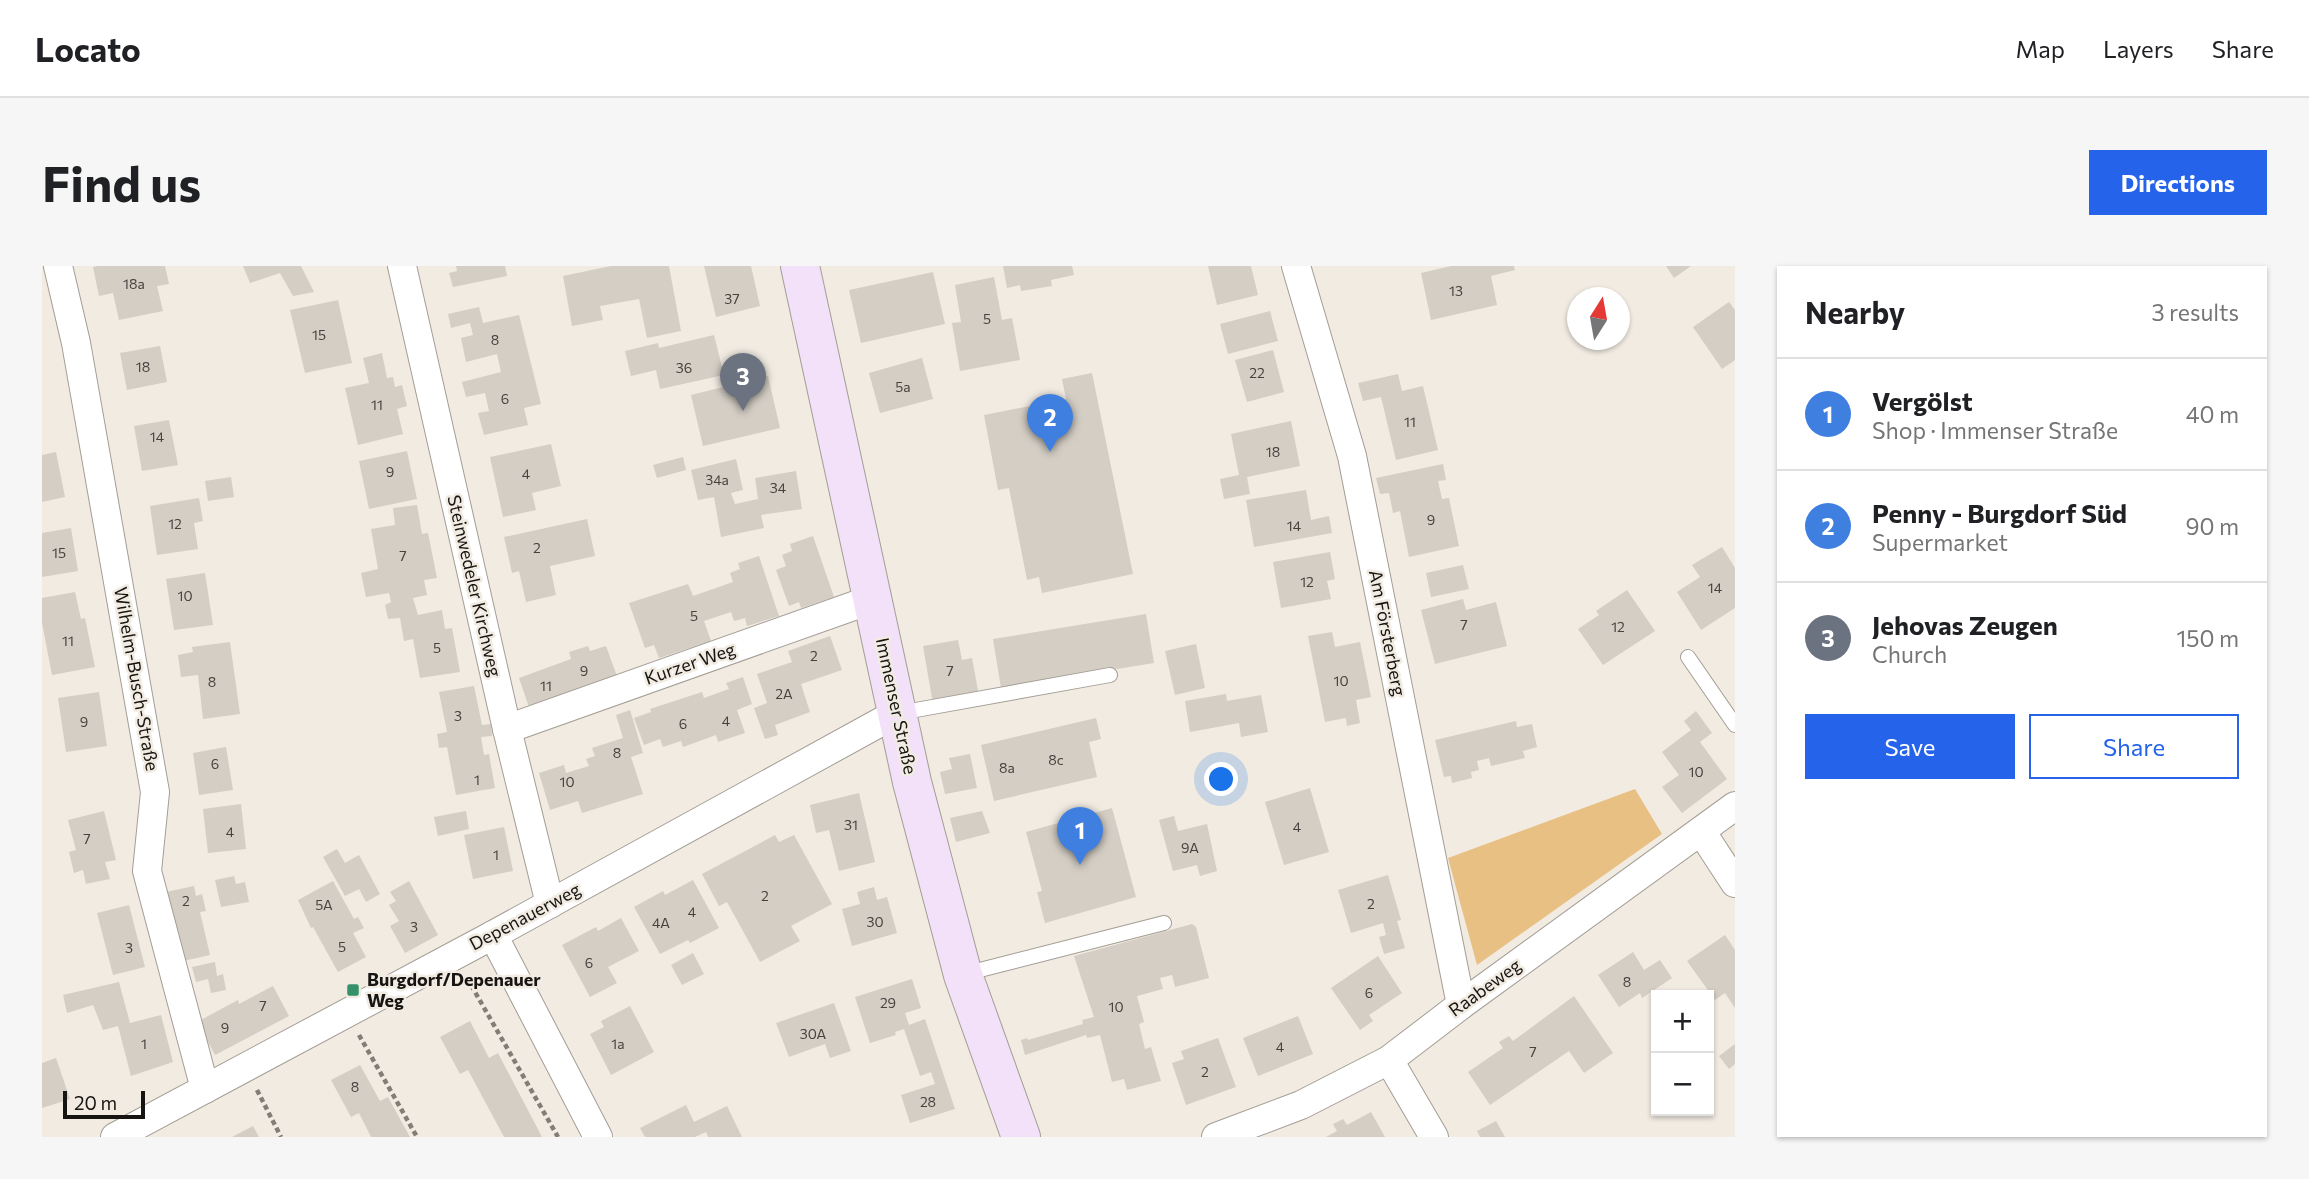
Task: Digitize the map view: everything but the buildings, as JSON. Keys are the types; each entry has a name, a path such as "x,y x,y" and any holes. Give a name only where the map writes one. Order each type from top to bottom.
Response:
{"main road":[{"name":"Immenser Straße","path":"800,266 912,782 963,975 1021,1137"}],"street":[{"name":"Wilhelm-Busch-Straße","path":"58,266 81,370 155,792 146,872 205,1089"},
{"name":"Steinwedeler Kirchweg","path":"402,266 507,729 550,904"},
{"name":"Am Försterberg","path":"1296,266 1352,456 1461,1005"},
{"name":"Kurzer Weg","path":"507,729 873,599"},
{"name":"Depenauerweg","path":"114,1137 493,935 897,713"},
{"name":"Raabeweg","path":"1216,1137 1301,1105 1389,1060 1735,806"},
{"path":"1701,831 1735,883"},
{"path":"493,935 598,1137"},
{"path":"1389,1060 1434,1137"}],"lane":[{"path":"1688,657 1735,725"},
{"path":"897,713 1110,675"},
{"path":"963,975 1164,923"}],"path":[{"path":"454,956 558,1137"},
{"path":"347,1013 417,1137"},
{"path":"245,1067 281,1137"}],"shaded area":[{"path":"1635,789 1662,834 1477,965 1448,858"}],"place":[{"name":"Jehovas Zeugen","path":"743,411"},
{"name":"Penny - Burgdorf Süd","path":"1050,452"},
{"name":"Vergölst","path":"1080,865"},
{"name":"Burgdorf/Depenauer Weg","path":"353,990"}]}
